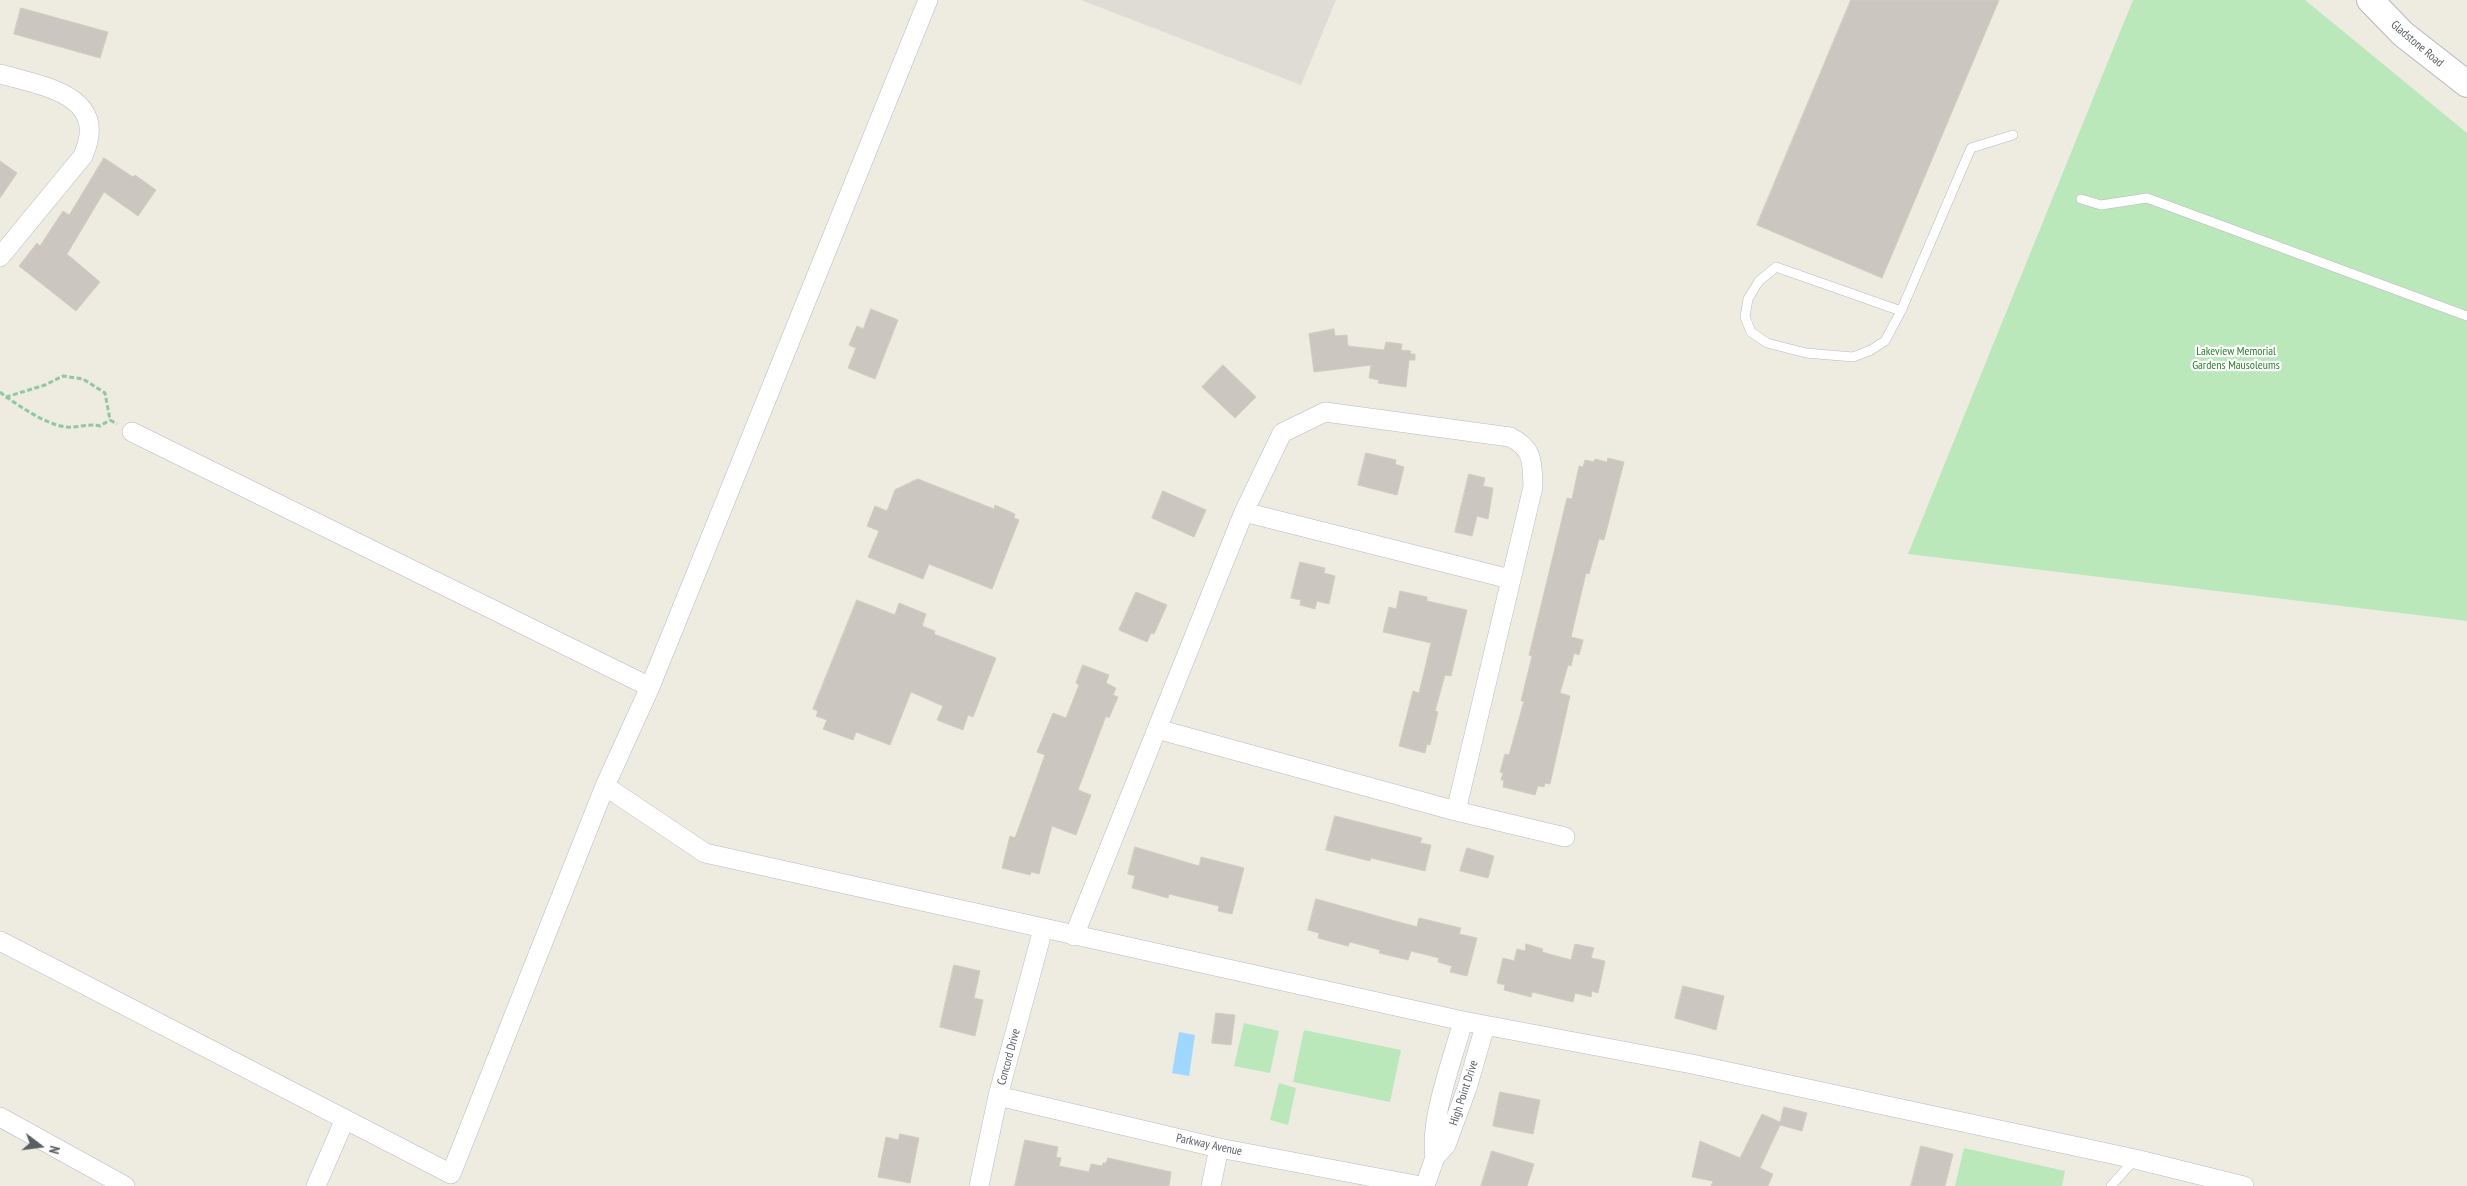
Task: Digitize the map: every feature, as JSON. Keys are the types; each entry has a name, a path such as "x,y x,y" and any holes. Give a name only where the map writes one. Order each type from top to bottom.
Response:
{"main road":[{"name":"Gladstone Road","path":"2370,0 2403,34 2467,84"}],"street":[{"path":"0,941 451,1174 606,786 650,687 928,0"},
{"path":"0,74 60,91 73,99 83,111 90,126 89,142 83,156 0,257"},
{"path":"1074,936 1244,512 1282,433 1325,412 1510,437 1524,444 1532,462 1533,487 1456,811"},
{"path":"132,432 650,687"},
{"path":"1244,512 1510,579"},
{"path":"1157,729 1456,811 1565,837"},
{"path":"606,786 705,853 1485,1026 1571,1040 1692,1064 2135,1159 2244,1186"},
{"name":"Concord Drive","path":"979,1186 998,1096 1042,929"},
{"name":"High Point Drive","path":"1435,1157 1433,1143 1436,1120 1463,1021"},
{"name":"High Point Drive","path":"1425,1186 1435,1157 1446,1145 1467,1088 1485,1026"},
{"name":"Parkway Avenue","path":"998,1096 1219,1148 1421,1186"},
{"path":"0,1116 125,1186"},
{"path":"316,1186 345,1119"},
{"path":"1211,1186 1219,1148"}],"lane":[{"path":"1901,311 1776,267 1759,281 1748,299 1745,317 1752,332 1767,343 1806,353 1853,357 1871,350 1885,341 1901,311 1971,148 2013,135"},
{"path":"2081,199 2100,205 2147,198 2467,316"},
{"path":"2111,1186 2135,1159"}],"path":[{"path":"6,397 45,385 64,376 83,379 105,393 110,420"},
{"path":"0,392 40,417 66,427 92,424 100,426 110,420"},
{"path":"110,420 132,432"}],"shaded area":[{"path":"1081,0 1336,0 1301,85"}],"green space":[{"name":"Lakeview Memorial Gardens Mausoleums","path":"2133,0 2305,0 2467,133 2467,621 1908,554"},
{"path":"1244,1023 1279,1031 1270,1073 1234,1066"},
{"path":"1304,1030 1401,1050 1390,1102 1293,1082"},
{"path":"1279,1083 1296,1088 1288,1125 1270,1120"},
{"path":"1964,1148 2065,1171 2062,1186 1955,1186"}],"water":[{"path":"1179,1032 1195,1035 1189,1076 1172,1073"}],"building":[{"path":"1851,0 1999,0 1882,278 1757,225"},
{"path":"21,8 108,32 100,58 14,34"},
{"path":"104,158 133,177 135,175 156,190 138,216 104,192 67,254 100,282 76,311 19,266 37,243 40,246 63,211 69,215"},
{"path":"0,161 17,173 0,198"},
{"path":"871,309 898,320 875,379 848,368 856,348 849,345 857,326 863,329"},
{"path":"1334,329 1335,336 1347,335 1348,346 1384,350 1386,342 1402,344 1401,350 1411,351 1410,354 1415,354 1415,360 1409,360 1406,387 1378,383 1379,380 1369,378 1371,365 1314,372 1309,334"},
{"path":"1223,365 1256,397 1235,418 1202,387"},
{"path":"1366,453 1396,460 1395,464 1404,467 1397,495 1358,485"},
{"path":"1608,458 1624,462 1604,540 1599,539 1589,574 1586,573 1571,637 1583,640 1579,655 1574,653 1571,666 1568,665 1560,693 1570,696 1550,784 1545,783 1544,787 1538,786 1535,795 1503,787 1504,780 1501,780 1503,773 1500,772 1505,754 1509,755 1524,701 1521,701 1532,656 1529,655 1567,498 1572,499 1579,466 1583,467 1585,460 1594,462 1595,459 1607,462"},
{"path":"1469,474 1485,478 1483,486 1493,488 1488,519 1477,516 1472,536 1455,532"},
{"path":"918,479 994,509 995,505 1015,514 1014,518 1019,520 992,589 929,564 923,579 868,557 879,531 867,526 875,506 887,511 895,490"},
{"path":"1163,491 1206,510 1194,537 1152,518"},
{"path":"1300,562 1325,568 1324,573 1335,576 1329,604 1317,601 1315,609 1300,605 1301,600 1291,598"},
{"path":"1400,591 1427,597 1427,601 1467,610 1451,676 1445,675 1435,711 1438,712 1430,745 1427,744 1425,753 1399,746 1413,691 1419,693 1431,643 1383,632 1389,607 1396,609"},
{"path":"1136,592 1167,605 1154,634 1151,633 1147,642 1119,630"},
{"path":"857,600 895,615 899,603 926,614 922,626 935,631 934,634 996,658 973,717 968,715 963,730 937,720 943,706 911,692 890,745 856,732 853,740 823,729 827,720 816,716 818,711 813,709"},
{"path":"1083,665 1109,675 1106,683 1116,688 1113,695 1118,697 1109,718 1106,716 1078,790 1091,795 1076,835 1052,826 1039,874 1031,872 1030,875 1002,868 1010,836 1015,838 1045,755 1037,752 1053,713 1066,718 1079,685 1076,683"},
{"path":"1335,816 1422,838 1420,843 1431,845 1425,871 1371,858 1370,861 1326,850"},
{"path":"1135,847 1199,866 1201,857 1244,868 1232,914 1218,911 1219,906 1169,894 1168,898 1132,888 1135,876 1128,874"},
{"path":"1467,848 1494,856 1488,878 1460,871"},
{"path":"1316,899 1417,927 1419,918 1461,928 1459,934 1477,938 1467,976 1450,972 1452,966 1438,962 1439,958 1411,951 1408,960 1379,953 1380,950 1350,942 1348,946 1318,938 1319,933 1308,930"},
{"path":"1526,944 1543,949 1542,952 1571,960 1575,944 1594,948 1591,958 1605,961 1598,993 1592,991 1591,997 1575,993 1573,1002 1532,992 1531,997 1504,990 1505,985 1497,983 1503,958 1514,961 1517,949 1525,951"},
{"path":"954,965 980,971 974,998 983,1000 975,1036 940,1027"},
{"path":"1683,986 1724,996 1716,1030 1675,1018"},
{"path":"1216,1013 1235,1015 1231,1045 1212,1043"},
{"path":"1500,1092 1540,1100 1533,1134 1493,1126"},
{"path":"1784,1107 1807,1113 1802,1131 1780,1125 1760,1168 1773,1174 1768,1186 1711,1186 1713,1181 1692,1177 1700,1141 1740,1158 1762,1114 1780,1122"},
{"path":"900,1134 919,1138 910,1183 878,1177 886,1137 898,1140"},
{"path":"1025,1140 1058,1147 1056,1157 1061,1158 1059,1166 1089,1172 1091,1164 1102,1166 1108,1158 1171,1172 1169,1186 1015,1186"},
{"path":"1921,1146 1953,1154 1945,1186 1911,1186"},
{"path":"1492,1151 1534,1164 1527,1186 1481,1186"}]}
